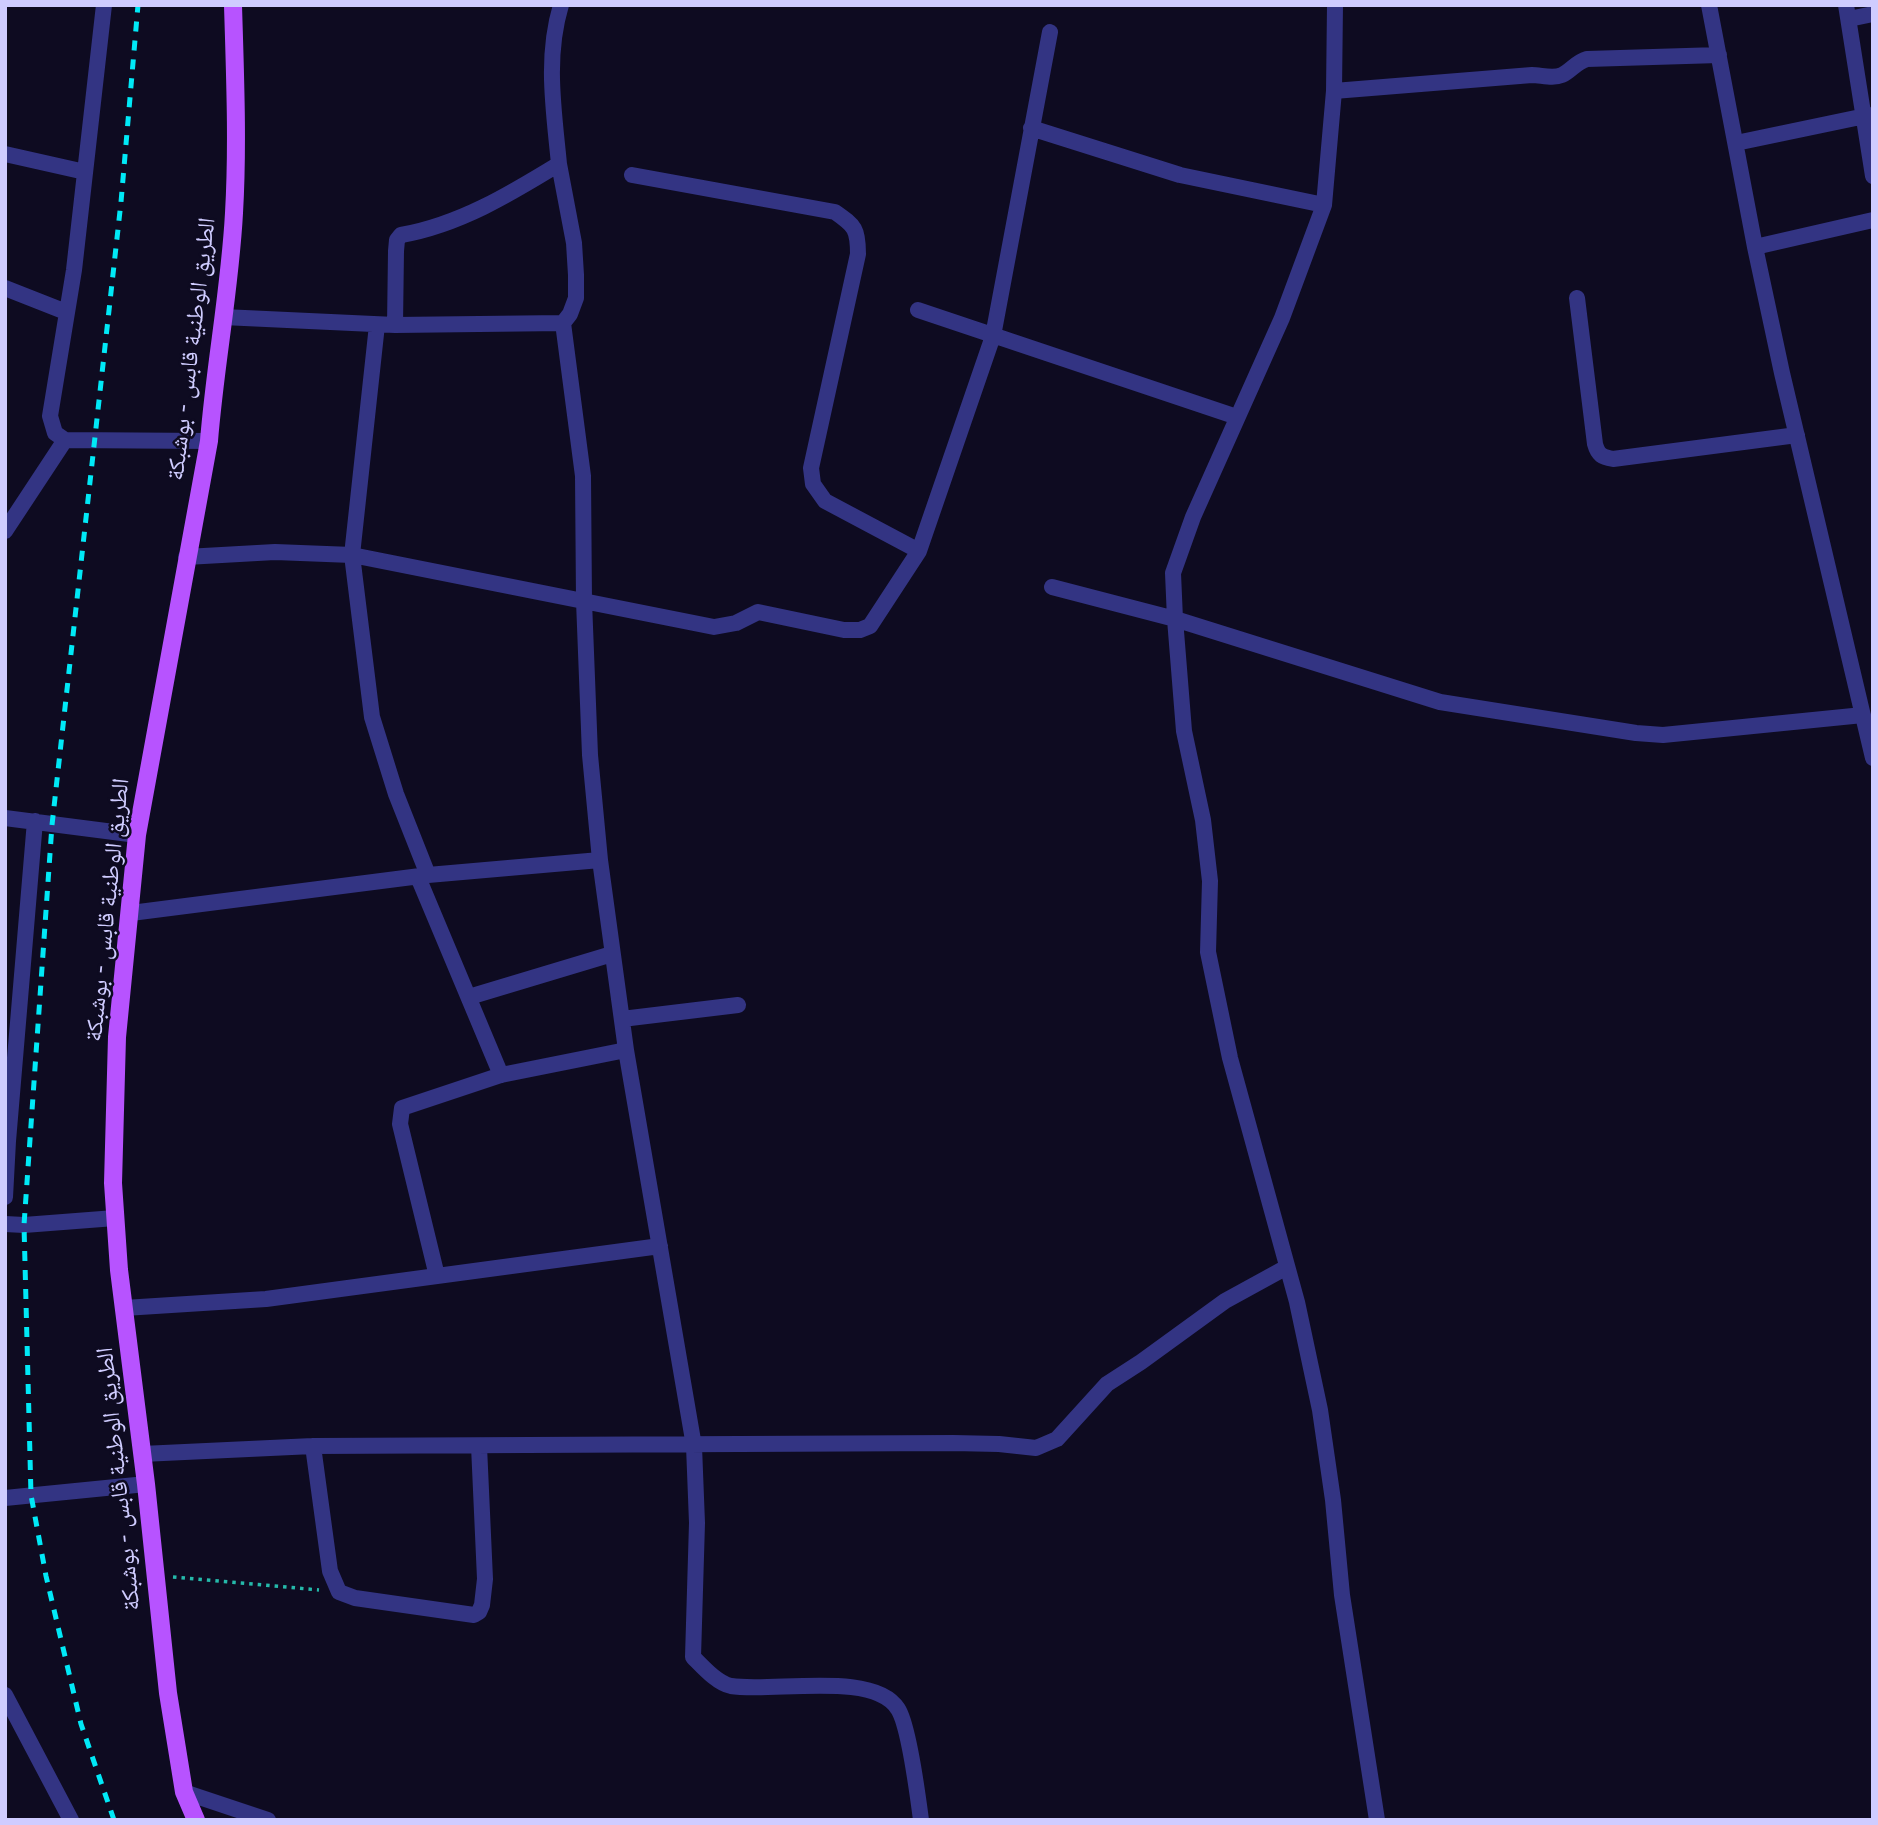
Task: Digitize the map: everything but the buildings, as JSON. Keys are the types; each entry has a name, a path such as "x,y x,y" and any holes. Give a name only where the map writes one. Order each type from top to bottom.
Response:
{"main road":[{"name":"الطريق الوطنية قابس - بوشبكة","path":"197,1820 184,1792 168,1693 124,1308 113,1183 117,1050 136,835 209,441 234,213 236,119 233,5"}],"street":[{"path":"104,5 85,172 50,416 55,433 65,440 209,441"},
{"path":"561,5 551,50 551,88 559,164 574,243 576,298 563,323 583,476 584,601 590,755 600,860 626,1050 694,1446 697,1523 693,1657 708,1673 730,1686 827,1685 884,1695 899,1709 921,1820"},
{"path":"1335,5 1334,91 1324,205 1282,318 1193,517 1173,573 1184,731 1203,820 1210,881 1208,952 1230,1058 1297,1302 1320,1410 1342,1595 1377,1820"},
{"path":"1709,5 1755,247 1873,758"},
{"path":"1873,13 1847,12 1868,116 1873,176"},
{"path":"186,557 275,552 352,555 715,627 736,623 758,612 844,630 860,630 870,626 919,551 993,336 1050,32"},
{"path":"1334,91 1532,75 1555,77 1563,75 1575,64 1587,59 1718,55"},
{"path":"1735,143 1868,116"},
{"path":"1031,128 1180,175 1324,205"},
{"path":"5,155 85,172"},
{"path":"395,325 396,251 397,240 401,235 452,222 506,197 559,164"},
{"path":"632,175 835,212 852,224 858,235 858,254 811,468 813,484 825,501 919,551"},
{"path":"1755,247 1873,220"},
{"path":"5,288 66,312"},
{"path":"1577,298 1595,444 1602,457 1613,459 1797,435"},
{"path":"918,310 1237,417"},
{"path":"223,317 377,325 563,323"},
{"path":"377,325 352,555 372,717 423,876 501,1075"},
{"path":"5,531 65,440"},
{"path":"1052,587 1175,619 1440,702 1636,733 1663,734 1863,715"},
{"path":"5,818 136,835"},
{"path":"5,1197 35,821"},
{"path":"131,913 423,876 600,860"},
{"path":"469,997 612,954"},
{"path":"622,1019 738,1005"},
{"path":"437,1276 400,1124 402,1108 501,1075 626,1050"},
{"path":"5,1224 115,1218"},
{"path":"124,1308 266,1299 660,1246"},
{"path":"142,1454 313,1447 953,1443 1036,1448 1057,1439 1107,1384 1225,1301 1286,1267"},
{"path":"313,1447 330,1571 339,1592 355,1598 474,1615 482,1605 485,1578 479,1446"},
{"path":"5,1498 146,1484"},
{"path":"5,1695 71,1820"},
{"path":"184,1792 268,1820"}],"path":[{"path":"154,1576 339,1592"}],"railway":[{"path":"114,1820 81,1724 46,1576 31,1495 24,1225 52,825 121,202 138,5"}]}
